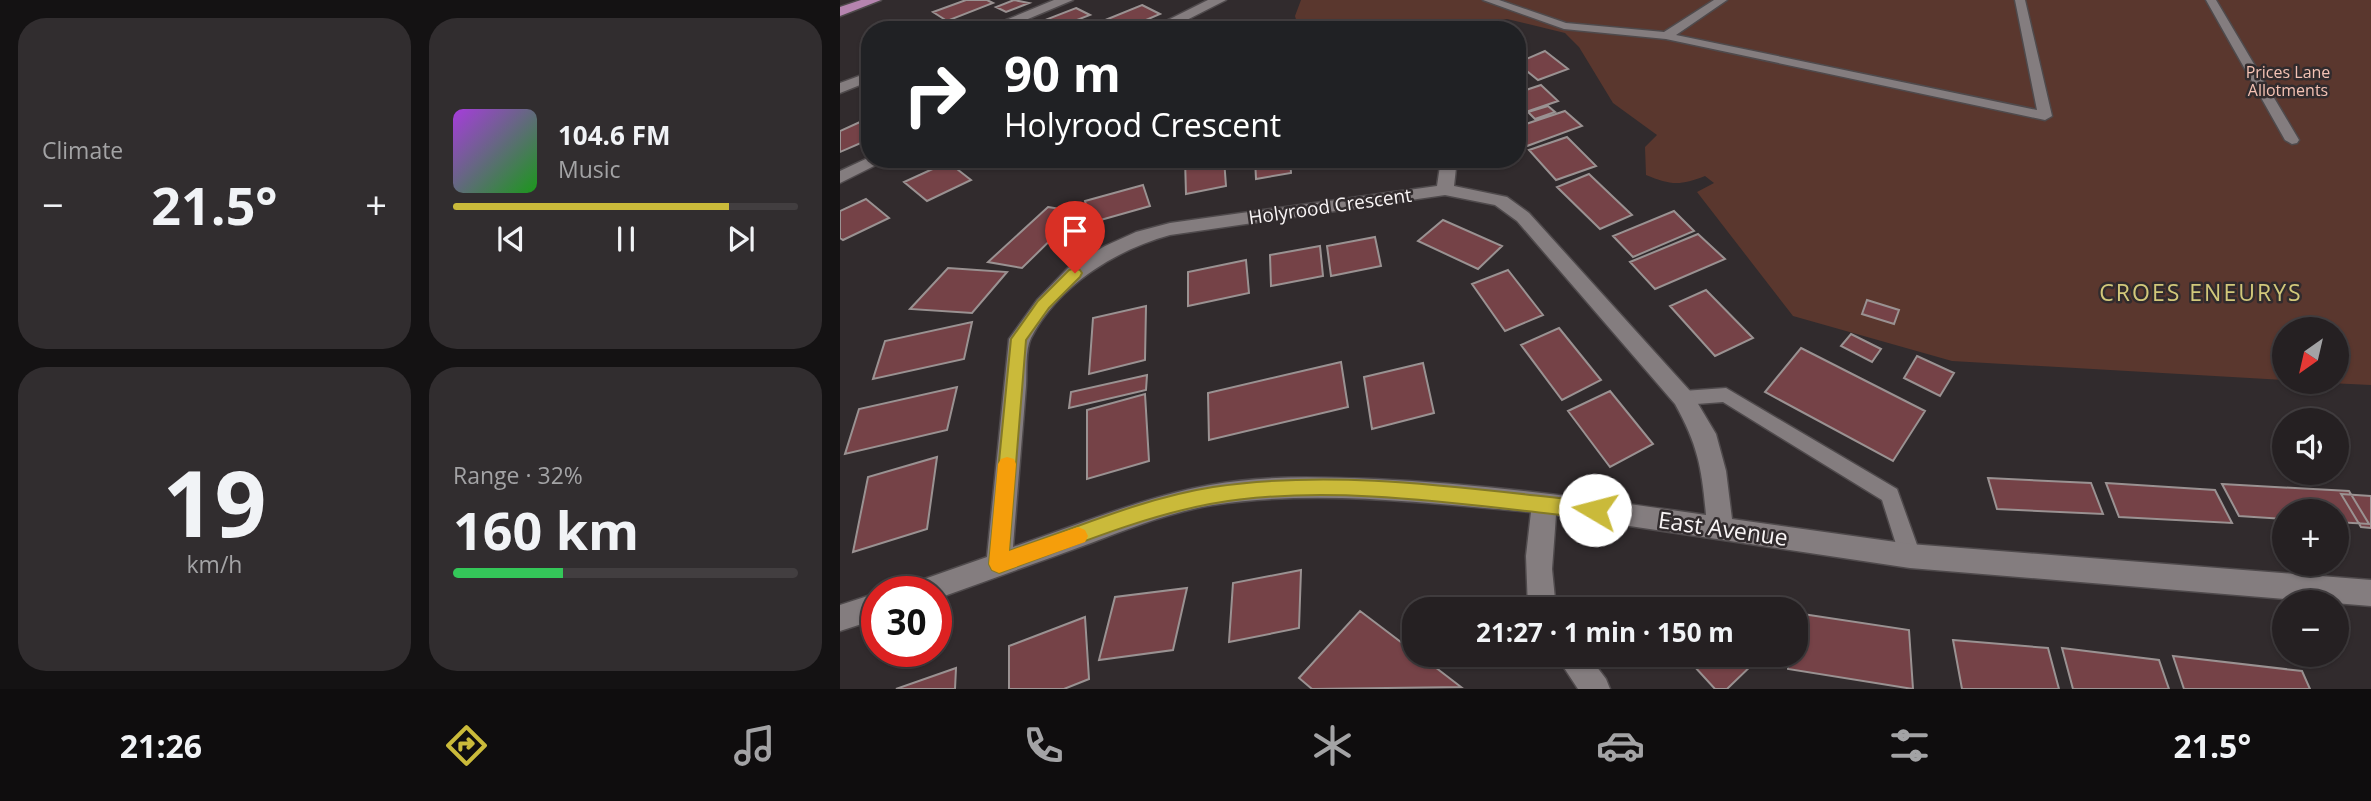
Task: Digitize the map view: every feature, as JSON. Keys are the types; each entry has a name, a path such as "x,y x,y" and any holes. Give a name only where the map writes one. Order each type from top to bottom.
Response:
{"main road":[{"path":"840,12 874,0"}],"street":[{"path":"1012,21 1066,0"},
{"path":"1175,21 1219,0"},
{"path":"840,88 861,80"},
{"path":"840,178 861,168"},
{"path":"1445,190 1448,168"},
{"name":"Holyrood Crescent","path":"999,564 1018,339 1044,304 1075,273 1112,250 1143,236 1170,229 1445,190 1501,201 1523,217 1683,398 1704,434 1714,471 1720,528"},
{"name":"East Avenue","path":"952,581 1162,506 1212,495 1261,490 1331,488 1424,492 1545,503 1910,556 2371,593"},
{"path":"1540,597 1538,540 1545,503"},
{"path":"840,618 861,611"},
{"path":"1579,667 1596,689"}],"lane":[{"path":"1488,0 1564,26 1666,36 2046,116 2020,0"},
{"path":"1666,36 1722,0"},
{"path":"2211,0 2292,141"},
{"path":"1683,398 1726,395 1890,495 1910,556"}],"green space":[{"name":"Prices Lane Allotments","path":"1301,0 2371,0 2371,385 2349,384 2349,317 2272,317 2272,379 1952,361 1793,316 1697,192 1714,183 1705,176 1675,183 1646,175 1645,147 1657,135 1613,103 1579,47 1565,33 1526,24 1526,21 1507,19 1296,21 1295,16"}],"building":[{"path":"966,0 987,0 993,3 947,21 933,12"},
{"path":"1014,0 1029,3 1006,12 996,7"},
{"path":"1142,5 1160,14 1144,21 1103,21"},
{"path":"1076,8 1090,15 1074,21 1045,20"},
{"path":"1545,51 1568,69 1538,80 1526,70 1526,59"},
{"path":"1541,85 1558,101 1526,112 1526,90"},
{"path":"1548,106 1555,112 1535,119 1528,112"},
{"path":"1565,111 1582,126 1527,146 1526,124"},
{"path":"860,122 861,143 840,152 840,131"},
{"path":"1567,137 1596,166 1556,180 1529,150"},
{"path":"935,168 956,168 971,180 927,201 904,182"},
{"path":"1185,168 1225,168 1226,186 1186,194"},
{"path":"1255,168 1291,168 1291,173 1256,179"},
{"path":"1589,174 1632,215 1600,229 1557,187"},
{"path":"1143,185 1150,206 1090,223 1085,201"},
{"path":"866,199 889,218 843,240 840,238 840,211"},
{"path":"1048,207 1079,212 1022,268 988,262"},
{"path":"1674,211 1694,231 1633,257 1613,236"},
{"path":"1443,220 1502,246 1478,269 1418,241"},
{"path":"1698,234 1725,259 1655,289 1630,262"},
{"path":"1375,237 1381,266 1331,276 1327,246"},
{"path":"1320,246 1323,276 1271,286 1270,255"},
{"path":"1246,260 1249,293 1188,306 1188,272"},
{"path":"948,268 1007,272 972,313 910,309"},
{"path":"1508,270 1543,315 1505,331 1472,284"},
{"path":"1706,290 1753,338 1715,356 1670,306"},
{"path":"1867,300 1899,310 1894,324 1862,314"},
{"path":"1146,306 1145,360 1089,374 1093,318"},
{"path":"972,322 964,359 873,379 885,341"},
{"path":"1559,328 1601,380 1562,400 1521,345"},
{"path":"1851,334 1881,349 1872,362 1841,346"},
{"path":"1801,348 1925,411 1893,461 1765,392"},
{"path":"1917,356 1954,373 1940,396 1904,378"},
{"path":"1341,362 1348,407 1209,440 1208,393"},
{"path":"1423,363 1434,413 1372,429 1364,377"},
{"path":"1147,375 1146,390 1069,408 1071,392"},
{"path":"957,387 947,430 845,454 859,409"},
{"path":"1610,391 1653,444 1610,467 1568,411"},
{"path":"1145,394 1149,461 1087,479 1087,410"},
{"path":"937,457 927,529 853,552 868,477"},
{"path":"1988,478 2091,483 2103,514 1997,509"},
{"path":"2106,483 2215,490 2232,523 2119,517"},
{"path":"2222,484 2349,491 2369,524 2349,523 2349,499 2272,499 2272,518 2239,516"},
{"path":"2341,494 2371,496 2371,528 2361,527 2349,507 2349,499 2344,499"},
{"path":"1301,570 1299,628 1229,642 1233,583"},
{"path":"1187,588 1173,650 1099,660 1115,597"},
{"path":"1360,611 1402,643 1402,667 1435,667 1461,687 1312,689 1299,678"},
{"path":"1808,615 1909,630 1913,689 1788,669 1808,667"},
{"path":"1085,617 1089,679 1064,689 1009,689 1009,646"},
{"path":"1953,640 2048,648 2059,689 1962,689"},
{"path":"2062,648 2159,660 2169,689 2073,689"},
{"path":"2173,656 2302,671 2310,689 2184,689"},
{"path":"1695,667 1750,667 1727,689 1715,689"},
{"path":"956,668 955,689 896,689"}],"slow traffic":[{"path":"1007,464 999,564 1078,536"}],"district":[{"name":"CROES ENEURYS","path":"2201,293"}],"route":[{"path":"1075,273 1044,304 1018,339 999,564 1162,506 1212,495 1261,490 1331,488 1424,492 1595,510"}]}
